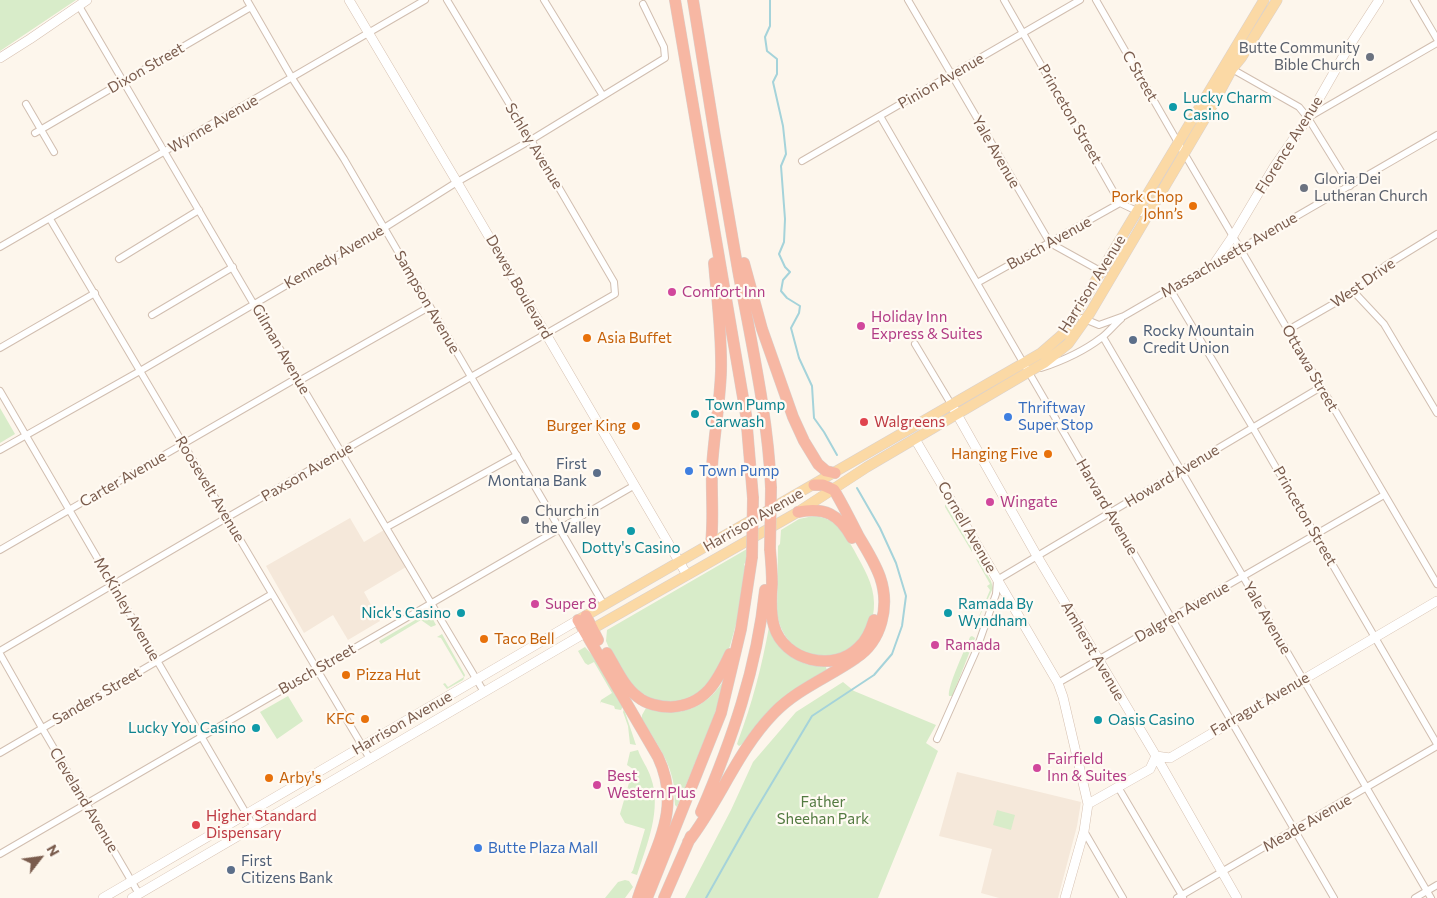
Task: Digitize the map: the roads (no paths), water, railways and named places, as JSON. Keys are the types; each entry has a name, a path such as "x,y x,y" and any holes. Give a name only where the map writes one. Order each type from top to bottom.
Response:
{"highway":[{"path":"647,898 721,712 741,630 752,558 753,498 746,415 675,0"},
{"path":"693,0 716,150 757,371 768,444 771,488 771,610 774,626 783,643 794,653 816,661 831,661 844,658 859,648 869,633 876,616 876,590 871,572 846,528 836,517 826,511 813,509 798,512"},
{"path":"716,150 735,217 756,308 787,401 804,441 818,464 826,471 836,473"},
{"path":"712,214 721,370 713,458 712,543"},
{"path":"688,842 703,823 746,748 770,716 802,690 864,653 875,639 881,626 884,601 881,579 876,567 834,490 829,487 814,485"},
{"path":"664,898 718,773 747,687 759,633 770,549"},
{"path":"582,618 667,776 669,797 664,828 638,898"},
{"path":"589,631 630,690 648,703 664,707 690,703 700,698 710,689 720,676 741,630"}],"main road":[{"name":"Harrison Avenue","path":"1142,214 1178,143 1264,0"},
{"name":"Harrison Avenue","path":"589,631 798,512 915,438 1057,354 1068,344 1085,320 1106,274 1142,214 1184,153 1232,69 1241,58 1277,0"},
{"name":"Harrison Avenue","path":"582,618 1041,353 1061,336 1074,314 1106,274"}],"street":[{"path":"0,58 87,0"},
{"name":"Sampson Avenue","path":"247,0 292,78 384,228 604,605"},
{"name":"Dewey Boulevard","path":"348,0 687,575"},
{"name":"Wynne Avenue","path":"0,246 425,0"},
{"name":"Schley Avenue","path":"447,0 532,140 614,282 615,294"},
{"path":"544,0 603,96"},
{"name":"Yale Avenue","path":"908,0 1050,243"},
{"name":"Princeton Street","path":"1004,0 1120,203"},
{"name":"Pinion Avenue","path":"802,161 1080,0"},
{"name":"C Street","path":"1096,0 1184,153"},
{"name":"Florence Avenue","path":"1214,264 1274,167 1308,118 1348,48 1379,0"},
{"path":"1308,118 1437,41 1414,0"},
{"name":"Kennedy Avenue","path":"0,450 140,371 384,228 457,182 532,140 665,58 664,47 643,4"},
{"name":"Gilman Avenue","path":"79,6 484,692"},
{"name":"Dixon Street","path":"38,131 251,7"},
{"path":"1232,69 1299,107 1308,118 1350,186"},
{"path":"26,104 38,131 54,152"},
{"name":"Harvard Avenue","path":"880,116 1334,898"},
{"name":"Massachusetts Avenue","path":"1074,314 1099,325 1124,316 1437,135"},
{"name":"Ottawa Street","path":"1184,153 1437,584"},
{"path":"1120,203 1142,214"},
{"name":"Busch Avenue","path":"977,283 1120,203"},
{"path":"119,258 200,210"},
{"name":"Roosevelt Avenue","path":"50,218 370,759"},
{"name":"West Drive","path":"1288,330 1354,292 1385,266 1437,234"},
{"path":"1050,243 1106,274"},
{"path":"152,315 233,267"},
{"name":"Princeton Street","path":"1170,289 1316,535 1437,745"},
{"path":"1354,292 1384,324 1437,413"},
{"path":"0,348 95,293"},
{"name":"Paxson Avenue","path":"0,652 228,517 615,294"},
{"name":"Carter Avenue","path":"0,550 298,379 429,307"},
{"name":"Massachusetts Avenue","path":"1028,372 1061,361 1103,337 1124,316"},
{"name":"Yale Avenue","path":"1103,337 1431,898"},
{"path":"916,344 951,404"},
{"name":"Howard Avenue","path":"997,580 1321,387"},
{"name":"McKinley Avenue","path":"0,391 254,827"},
{"name":"Amherst Avenue","path":"951,404 1037,556 1156,756 1237,898"},
{"name":"Cornell Avenue","path":"915,438 1064,697 1088,804 1084,832 1065,898"},
{"path":"387,528 517,455"},
{"name":"Busch Street","path":"0,854 635,485"},
{"name":"Dalgren Avenue","path":"1058,684 1384,495"},
{"path":"937,738 976,651 996,594 997,580"},
{"name":"Sanders Street","path":"0,752 272,594"},
{"name":"Farragut Avenue","path":"1156,756 1170,758 1437,601"},
{"name":"Harrison Avenue","path":"103,898 582,618"},
{"name":"Harrison Avenue","path":"136,896 589,631"},
{"name":"Cleveland Avenue","path":"0,652 42,728 132,881 136,896"},
{"name":"Meade Avenue","path":"1180,897 1437,745"},
{"path":"1088,804 1150,769 1156,756"},
{"path":"1118,787 1180,897"},
{"path":"1084,832 1123,898"},
{"path":"1415,898 1437,885"}],"waterway":[{"path":"770,0 770,26 765,37 767,51 777,59 777,74 773,82 783,126 786,154 781,166 785,219 784,242 779,254 785,267 790,272 783,280 781,291 787,298 800,306 799,313 791,328 799,358 812,386 814,418 837,455"},
{"path":"706,898 812,716 874,675 892,654 902,626 906,596 896,563 880,528 857,488"}],"place":[{"name":"Butte Community Bible Church","path":"1370,57"},
{"name":"Lucky Charm Casino","path":"1173,107"},
{"name":"Gloria Dei Lutheran Church","path":"1304,188"},
{"name":"Pork Chop John’s","path":"1193,206"},
{"name":"Comfort Inn","path":"672,292"},
{"name":"Holiday Inn Express & Suites","path":"861,326"},
{"name":"Asia Buffet","path":"587,338"},
{"name":"Rocky Mountain Credit Union","path":"1133,340"},
{"name":"Town Pump Carwash","path":"695,414"},
{"name":"Thriftway Super Stop","path":"1008,417"},
{"name":"Walgreens","path":"864,422"},
{"name":"Burger King","path":"636,426"},
{"name":"Hanging Five","path":"1048,454"},
{"name":"Town Pump","path":"689,471"},
{"name":"First Montana Bank","path":"597,473"},
{"name":"Wingate","path":"990,502"},
{"name":"Church in the Valley","path":"525,520"},
{"name":"Dotty's Casino","path":"631,531"},
{"name":"Super 8","path":"535,604"},
{"name":"Nick's Casino","path":"461,613"},
{"name":"Ramada By Wyndham","path":"948,613"},
{"name":"Taco Bell","path":"484,639"},
{"name":"Ramada","path":"935,645"},
{"name":"Pizza Hut","path":"346,675"},
{"name":"KFC","path":"365,719"},
{"name":"Oasis Casino","path":"1098,720"},
{"name":"Lucky You Casino","path":"256,728"},
{"name":"Fairfield Inn & Suites","path":"1037,768"},
{"name":"Arby's","path":"269,778"},
{"name":"Best Western Plus","path":"597,785"},
{"name":"Higher Standard Dispensary","path":"196,825"},
{"name":"Butte Plaza Mall","path":"478,848"},
{"name":"First Citizens Bank","path":"231,870"}],"park label":[{"name":"Father Sheehan Park","path":"823,810"}]}
